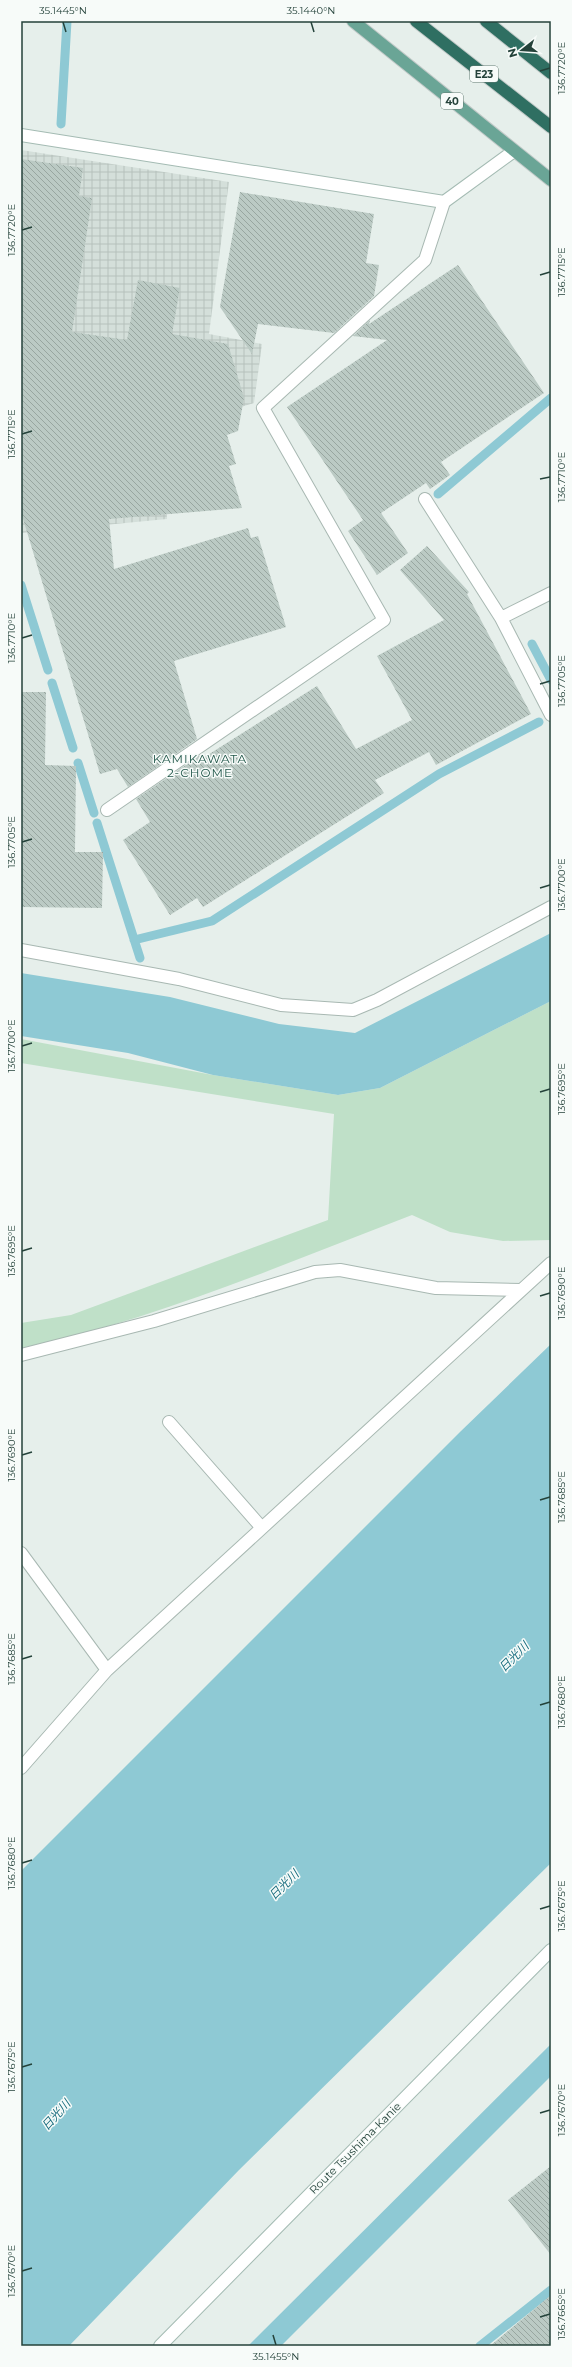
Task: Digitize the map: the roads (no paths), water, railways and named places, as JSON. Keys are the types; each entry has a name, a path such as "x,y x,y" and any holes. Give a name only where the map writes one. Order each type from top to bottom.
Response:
{"highway":[{"name":"E23","path":"416,21 551,128"},
{"path":"486,21 551,73"}],"main road":[{"name":"40","path":"353,21 551,180"}],"street":[{"path":"21,135 444,202"},
{"path":"107,810 384,620 263,408 425,260 444,202 514,151"},
{"path":"424,499 501,618 551,715"},
{"path":"501,618 551,593"},
{"path":"21,950 179,979 281,1005 353,1010 377,1000 551,908"},
{"path":"21,1768 107,1670 551,1263"},
{"path":"21,1355 154,1321 315,1272 340,1270 436,1288 521,1290"},
{"path":"169,1422 262,1528"},
{"path":"21,1553 107,1670"},
{"name":"Route Tsushima-Kanie","path":"160,2346 551,1950"}],"water":[{"path":"551,933 551,1001 380,1088 338,1095 213,1075 128,1053 21,1036 21,973 170,997 279,1024 355,1033"},
{"name":"日光川","path":"551,1344 551,1863 239,2170 69,2346 21,2346 21,1871 461,1431"},
{"path":"551,2044 551,2076 281,2346 248,2346"}],"waterway":[{"path":"61,124 67,21"},
{"path":"438,494 551,398"},
{"path":"21,585 48,670"},
{"path":"532,644 551,680"},
{"path":"52,683 73,748"},
{"path":"134,940 212,921 439,774 539,722"},
{"path":"78,763 94,813"},
{"path":"97,823 140,958"},
{"path":"480,2346 551,2290"}],"district":[{"name":"KAMIKAWATA 2-CHOME","path":"200,766"}]}
